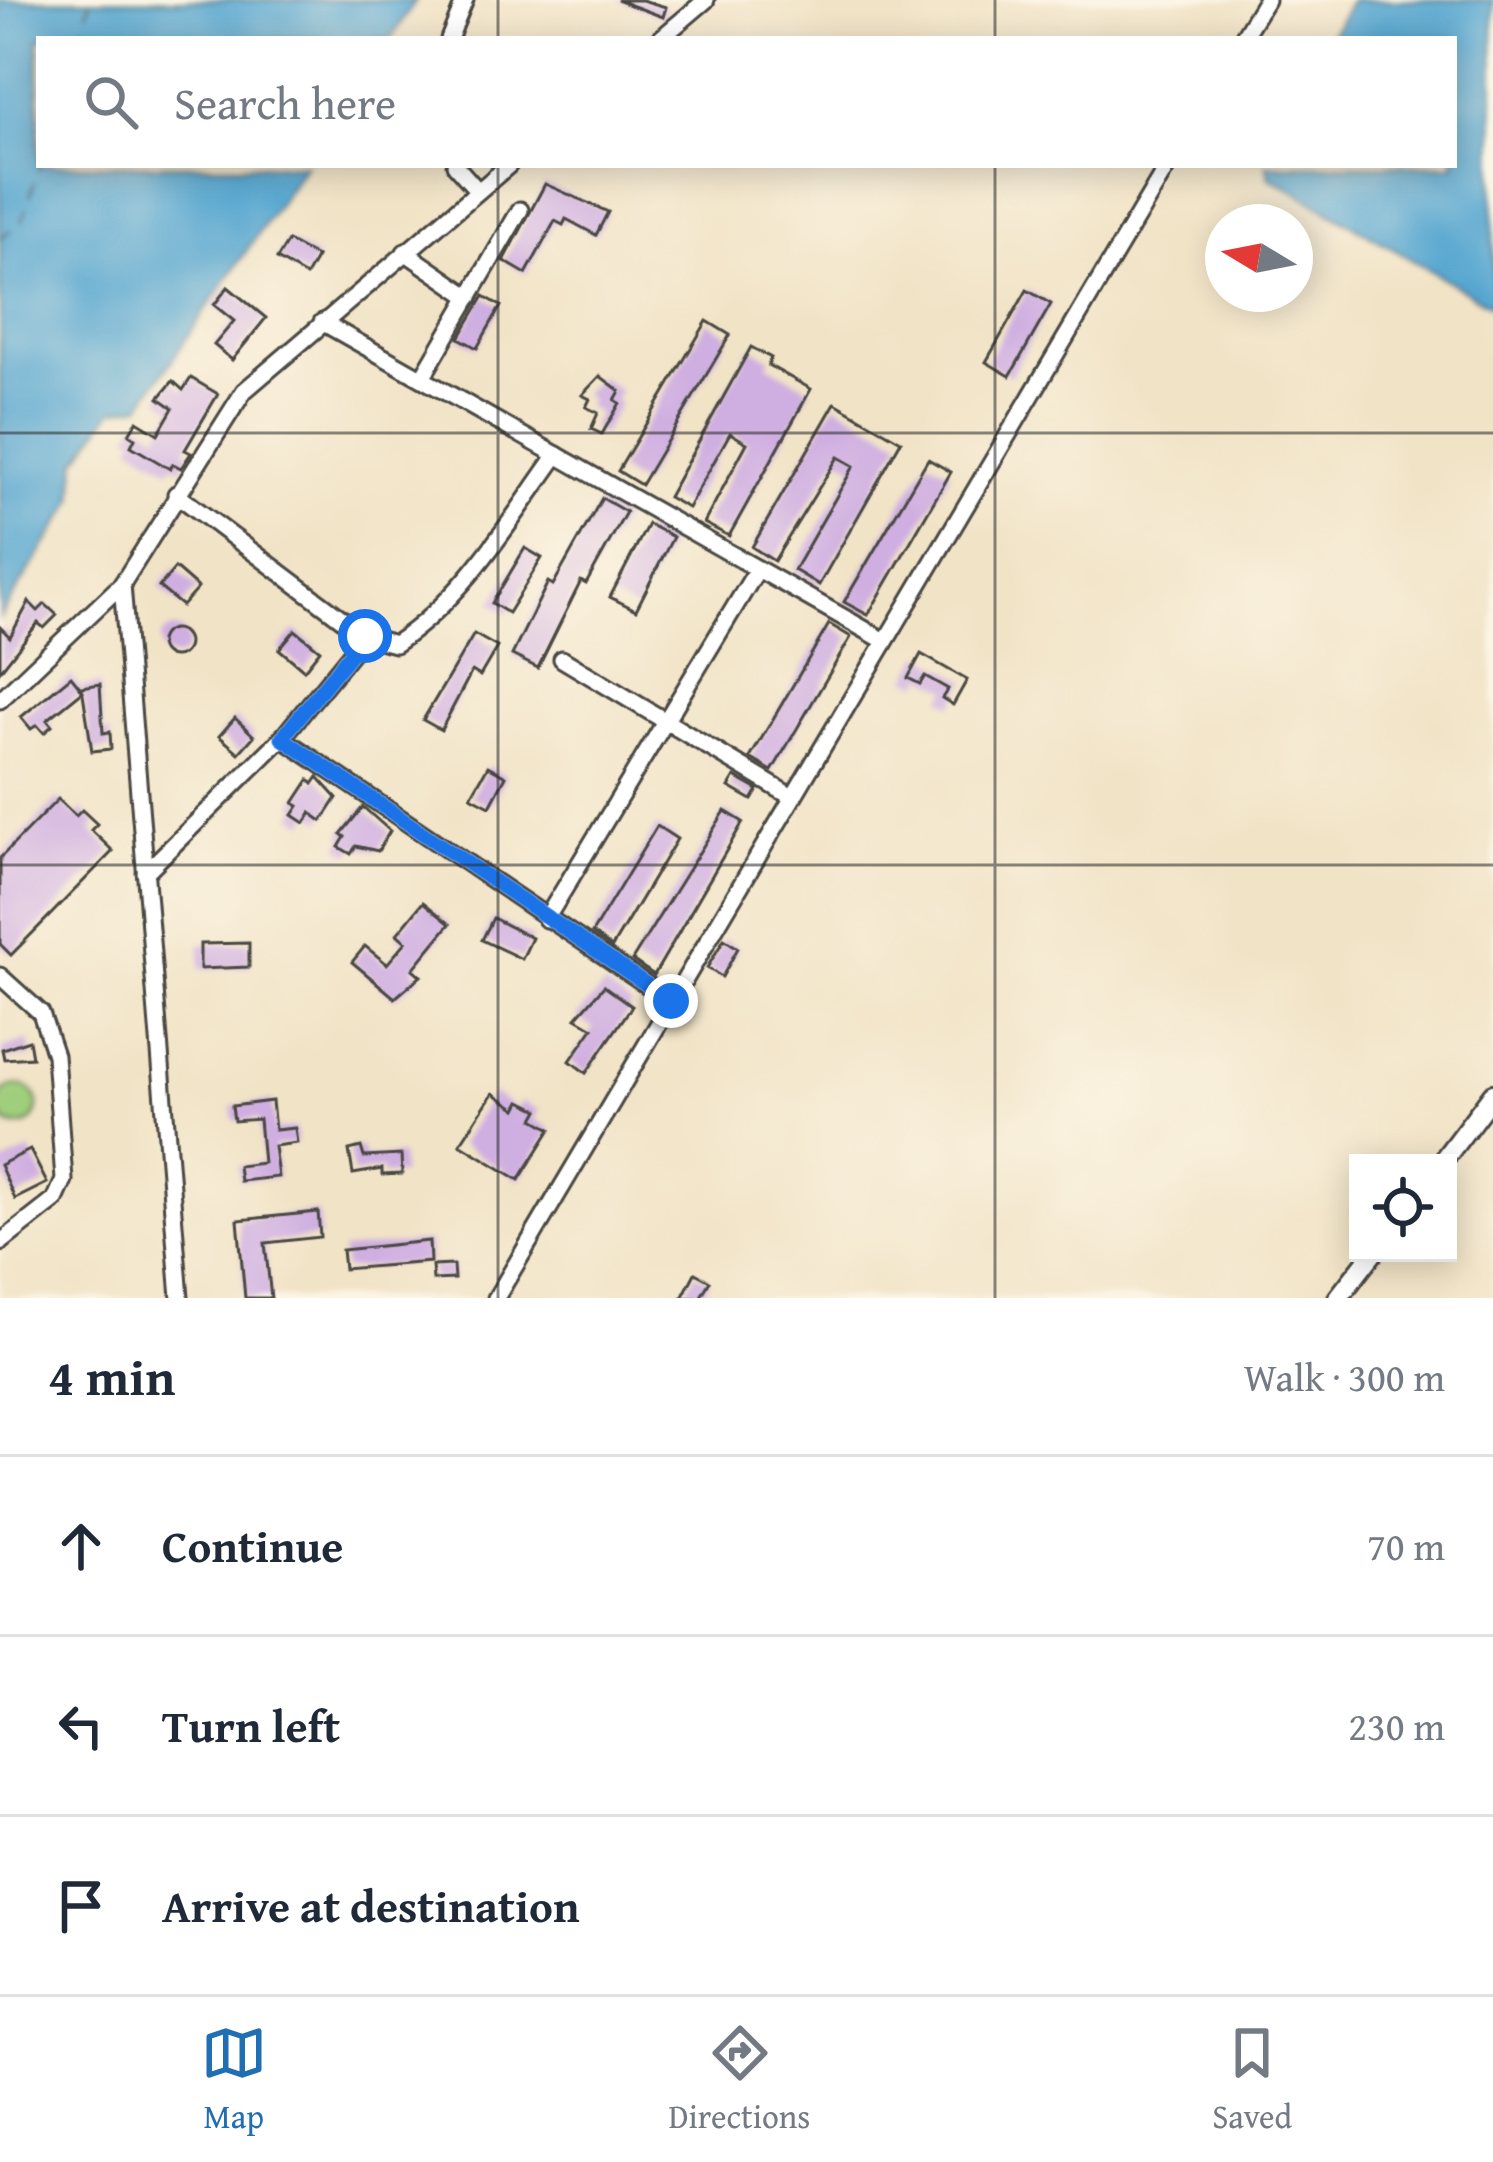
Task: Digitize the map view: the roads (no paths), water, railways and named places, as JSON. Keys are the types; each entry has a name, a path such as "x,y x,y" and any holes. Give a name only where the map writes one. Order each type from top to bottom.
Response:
{"main road":[{"path":"1448,1154 1493,1094"},
{"path":"1339,1298 1365,1262"}],"street":[{"path":"450,36 465,0"},
{"path":"664,36 706,0"},
{"path":"1244,36 1266,0"},
{"path":"458,168 478,191"},
{"path":"0,700 122,584 244,391 505,168"},
{"path":"496,1298 1166,168"},
{"path":"422,378 520,210"},
{"path":"405,252 470,296"},
{"path":"322,322 885,641"},
{"path":"176,494 365,636 395,644 428,622 479,564 556,455"},
{"path":"546,919 757,570"},
{"path":"122,584 180,1298"},
{"path":"145,873 282,738 365,636"},
{"path":"562,659 793,797"},
{"path":"282,738 671,1001"},
{"path":"0,976 41,1013 55,1054 64,1180 55,1200 0,1243"}],"water":[{"path":"0,0 416,0 393,36 36,36 36,168 303,168 141,405 113,410 77,461 74,501 0,617"},
{"path":"1351,0 1493,0 1493,307 1270,177 1268,168 1457,168 1457,36 1331,36"}]}
